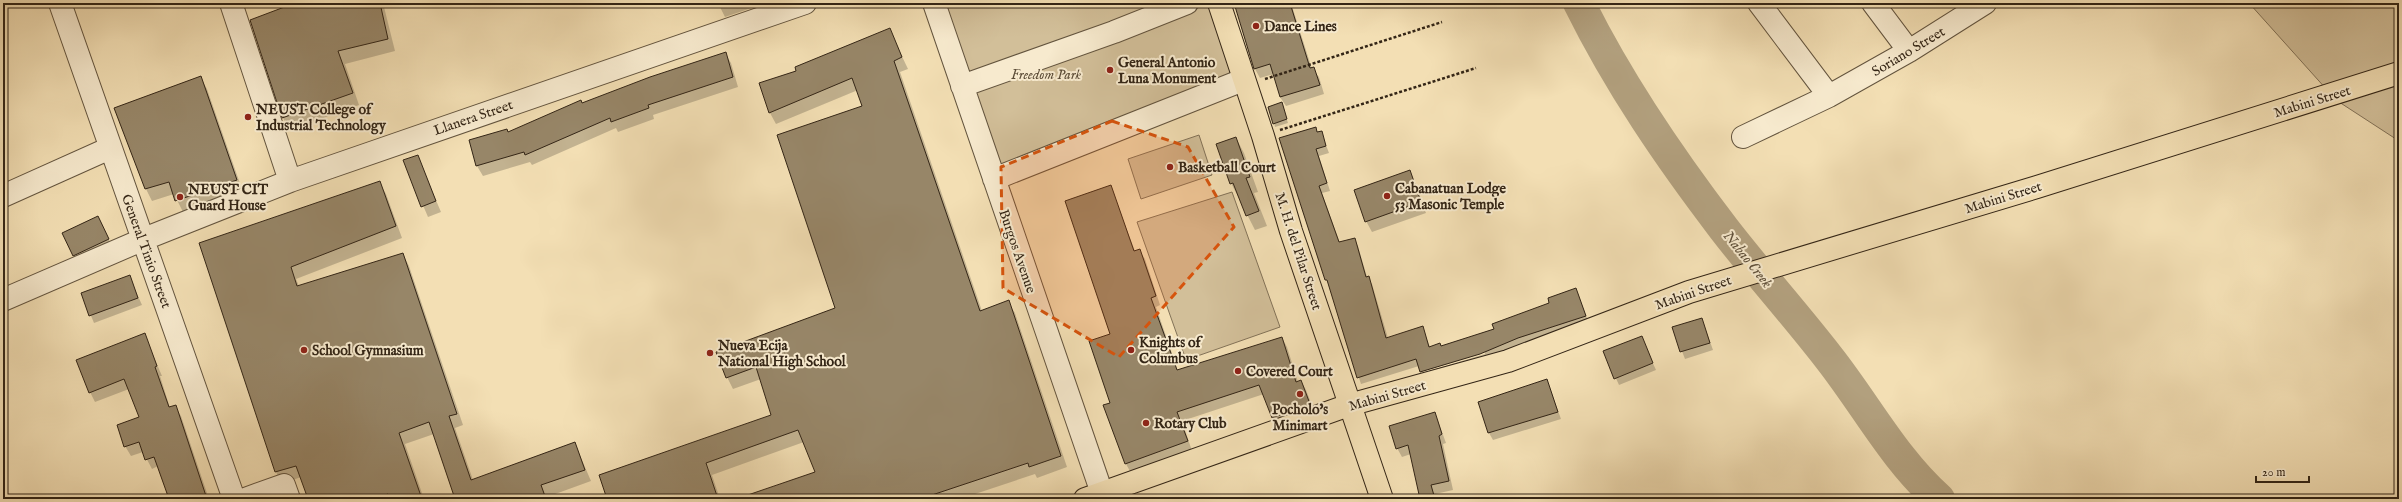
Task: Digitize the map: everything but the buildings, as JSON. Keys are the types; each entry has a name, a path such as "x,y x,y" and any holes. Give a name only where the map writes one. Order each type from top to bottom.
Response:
{"main road":[{"name":"M. H. del Pilar Street","path":"1219,3 1244,83 1263,136 1291,231 1382,499"},
{"name":"Mabini Street","path":"1097,497 1349,405 1508,361 1689,292 1794,259 2045,185 2399,73"}],"street":[{"name":"General Tinio Street","path":"60,3 234,499"},
{"path":"231,3 290,181"},
{"name":"Llanera Street","path":"3,300 144,239 290,181 803,3"},
{"name":"Burgos Avenue","path":"934,3 994,179 1097,497"},
{"path":"962,86 1114,32 1187,3"},
{"path":"1759,3 1829,96"},
{"path":"1872,3 1909,51"},
{"name":"Soriano Street","path":"1743,137 1829,96 1909,51 1985,3"},
{"path":"994,179 1244,83"},
{"path":"3,196 110,148"},
{"path":"245,499 284,485 289,499"}],"path":[{"path":"1244,83 1442,22"},
{"path":"1263,136 1476,68"}],"highlighted area":[{"path":"1112,121 1188,147 1234,227 1119,357 1003,288 1001,167"}],"green space":[{"name":"Freedom Park","path":"944,3 1211,3 1237,78 1001,168"},
{"path":"2249,3 2399,3 2399,141 2336,100"},
{"name":"Basketball Court","path":"1199,135 1212,175 1141,199 1128,159"},
{"path":"1232,192 1280,327 1186,360 1137,222"}],"waterway":[{"name":"Nabao Creek","path":"1579,3 1594,33 1628,91 1684,175 1737,245 1843,376 1908,467 1939,499"}],"place":[{"name":"Dance Lines","path":"1256,26"},
{"name":"General Antonio Luna Monument","path":"1110,70"},
{"name":"NEUST College of Industrial Technology","path":"248,117"},
{"name":"Basketball Court","path":"1170,167"},
{"name":"Cabanatuan Lodge 53 Masonic Temple","path":"1387,196"},
{"name":"NEUST CIT Guard House","path":"180,197"},
{"name":"School Gymnasium","path":"304,350"},
{"name":"Knights of Columbus","path":"1131,350"},
{"name":"Nueva Ecija National High School","path":"710,353"},
{"name":"Covered Court","path":"1238,371"},
{"name":"Pocholo's Minimart","path":"1300,394"},
{"name":"Rotary Club","path":"1146,423"}]}
